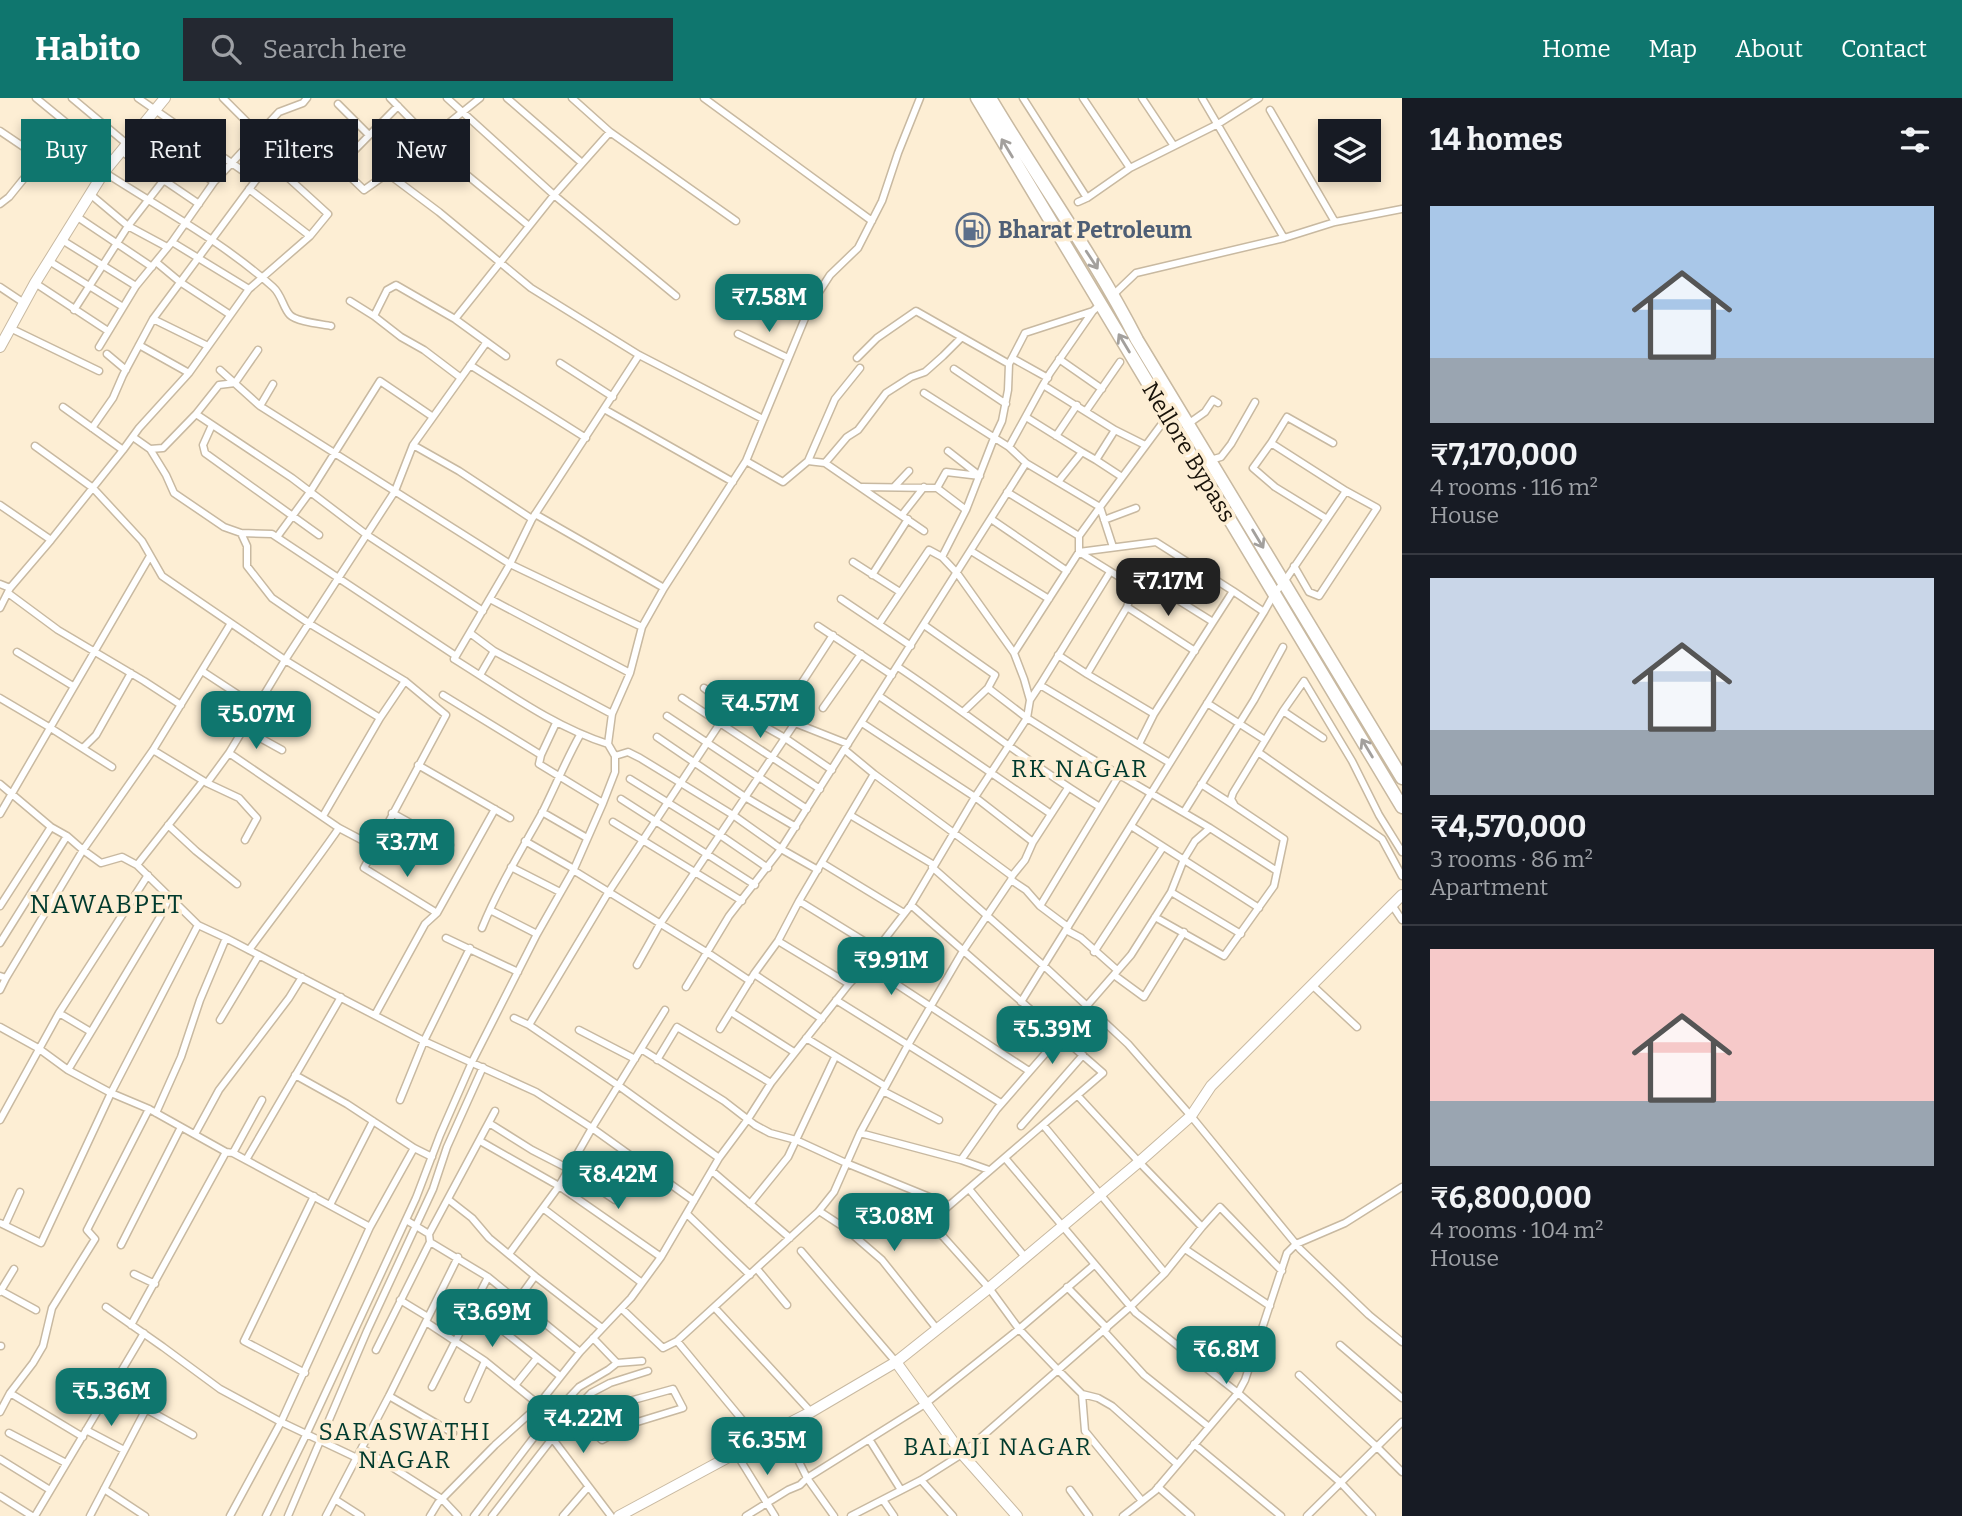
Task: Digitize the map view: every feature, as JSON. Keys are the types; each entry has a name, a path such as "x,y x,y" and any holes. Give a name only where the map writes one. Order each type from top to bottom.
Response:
{"highway":[{"name":"Nellore Bypass","path":"977,98 1097,308 1402,807"},
{"name":"Nellore Bypass","path":"990,98 1114,294 1137,340 1402,778"}],"street":[{"path":"36,98 62,119"},
{"path":"72,98 124,147 111,163"},
{"path":"138,98 240,169"},
{"path":"146,119 165,98"},
{"path":"223,98 244,119"},
{"path":"390,98 410,119"},
{"path":"447,98 554,195 676,296"},
{"path":"453,119 480,98"},
{"path":"508,98 582,163"},
{"path":"572,98 610,132 736,220"},
{"path":"704,98 872,222"},
{"path":"267,1516 405,1220 472,1062 573,869 603,803 615,772 615,756 608,744 612,714 630,673 642,627 746,461 807,312 830,275 858,248 872,222 920,98"},
{"path":"1023,98 1087,198"},
{"path":"1083,98 1130,168"},
{"path":"1142,98 1174,146"},
{"path":"1202,98 1284,238"},
{"path":"1077,202 1130,168 1218,124 1259,98"},
{"path":"273,119 279,112 303,100"},
{"path":"338,104 369,135"},
{"path":"358,146 398,106"},
{"path":"1270,110 1335,222"},
{"path":"0,131 21,145"},
{"path":"455,319 554,195 610,132"},
{"path":"226,169 240,154"},
{"path":"111,177 186,223 262,278 277,290 288,314 296,319 331,326"},
{"path":"470,178 529,226"},
{"path":"0,204 21,182"},
{"path":"0,347 35,283 98,182"},
{"path":"74,310 128,226 163,182"},
{"path":"166,182 199,204"},
{"path":"99,347 136,286 186,223 214,182"},
{"path":"92,428 113,398 153,319 254,182"},
{"path":"0,608 9,591 139,428 189,373 249,289 310,236 328,214 293,182"},
{"path":"356,182 364,190 375,182"},
{"path":"399,182 531,288 639,355 763,419"},
{"path":"249,189 310,236"},
{"path":"90,194 128,226 197,257 249,289"},
{"path":"1009,447 1059,359 1097,308 1136,273 1284,238 1335,222 1402,209"},
{"path":"76,216 229,314"},
{"path":"62,240 136,286"},
{"path":"49,261 123,306"},
{"path":"35,283 108,331"},
{"path":"374,316 387,290 396,285 455,319 506,356"},
{"path":"0,287 24,303"},
{"path":"765,294 807,312"},
{"path":"350,301 424,350 461,379"},
{"path":"942,557 966,510 1002,421 1010,361 1025,332 1097,308"},
{"path":"857,358 877,338 916,311 961,338 1048,378"},
{"path":"153,319 208,346"},
{"path":"10,328 99,371"},
{"path":"738,334 788,358"},
{"path":"825,463 846,437 858,430 886,393 911,377 925,372 961,338"},
{"path":"137,865 229,753 285,660 395,491 413,445 486,343"},
{"path":"139,345 189,373"},
{"path":"150,449 163,449 219,385 235,383 258,349"},
{"path":"107,354 125,370"},
{"path":"608,744 580,735 556,723 454,660 534,517 639,355"},
{"path":"1059,359 1102,388"},
{"path":"1086,411 1120,362"},
{"path":"561,363 613,397"},
{"path":"470,365 586,438"},
{"path":"746,461 783,482 808,461 835,399 860,368"},
{"path":"954,369 1006,404"},
{"path":"220,370 260,405 510,564 642,627"},
{"path":"277,537 310,492 380,381 433,417"},
{"path":"260,405 273,384"},
{"path":"1043,385 1115,430 1145,445"},
{"path":"923,393 1009,447 1026,463 1100,507 1112,547"},
{"path":"1188,424 1205,412 1213,400 1218,403"},
{"path":"1210,460 1221,457 1255,402"},
{"path":"1056,436 1077,405"},
{"path":"62,407 123,450"},
{"path":"604,409 733,482"},
{"path":"196,414 310,492 367,535 483,611"},
{"path":"1026,417 1122,477"},
{"path":"1326,519 1275,487 1253,468 1287,417 1333,443"},
{"path":"212,425 203,445 205,453 319,535"},
{"path":"1014,653 1079,552 1079,536 1161,425"},
{"path":"1096,460 1115,430"},
{"path":"133,437 150,449 174,493 224,527 241,533 272,534 456,656"},
{"path":"1271,443 1377,508 1320,596 1309,592 1294,566"},
{"path":"413,445 534,517 664,588"},
{"path":"35,446 93,488 142,541 162,576 285,660 380,718"},
{"path":"948,451 980,476"},
{"path":"1058,482 1082,452"},
{"path":"808,461 825,463 924,531"},
{"path":"686,987 729,916 782,849 1026,463"},
{"path":"894,487 909,471"},
{"path":"937,488 946,472 980,476"},
{"path":"860,486 937,488 966,510"},
{"path":"872,575 924,487"},
{"path":"1021,1002 1274,594 1346,491"},
{"path":"1007,492 1079,536"},
{"path":"0,505 51,540"},
{"path":"1104,520 1136,508"},
{"path":"991,519 1067,571"},
{"path":"241,533 247,546 247,566 272,598 405,681 446,715 363,868 437,913"},
{"path":"1079,552 1156,542 1264,612"},
{"path":"879,624 929,550 942,557 957,573 1014,653 1030,700"},
{"path":"971,551 1049,599"},
{"path":"1079,552 1134,586"},
{"path":"0,814 150,556"},
{"path":"853,562 900,592"},
{"path":"430,1516 442,1499 536,1407 580,1352 622,1309 661,1257 719,1158 771,1083 867,965 911,905 975,797 1027,718 1030,700 1110,572"},
{"path":"1087,674 1127,607 1134,586 1146,580 1213,622"},
{"path":"0,584 58,630 181,705"},
{"path":"1139,744 1154,714 1233,591"},
{"path":"490,599 630,673"},
{"path":"841,599 911,646"},
{"path":"1127,607 1195,651"},
{"path":"0,990 3,977 83,850 153,750 231,623"},
{"path":"924,625 995,675 988,688 963,712"},
{"path":"818,626 892,675"},
{"path":"470,633 494,651 612,714"},
{"path":"792,698 832,635"},
{"path":"1184,812 1283,648"},
{"path":"480,676 494,651"},
{"path":"17,652 73,687"},
{"path":"823,708 861,654"},
{"path":"1058,656 1154,714"},
{"path":"898,667 1068,788 1100,807"},
{"path":"202,671 257,707"},
{"path":"83,748 96,735 131,673"},
{"path":"323,816 380,718 405,681"},
{"path":"1235,806 1231,799 1233,793 1283,710 1304,681 1402,852"},
{"path":"1040,685 1170,763"},
{"path":"704,688 832,770"},
{"path":"988,688 1027,718 1277,871"},
{"path":"443,695 541,755"},
{"path":"879,696 1051,814"},
{"path":"0,698 112,767"},
{"path":"682,698 820,789"},
{"path":"1207,703 1265,740"},
{"path":"529,1025 608,893 732,705"},
{"path":"1283,710 1323,738"},
{"path":"667,716 807,809"},
{"path":"556,723 539,764 603,803"},
{"path":"637,965 660,924 795,723 847,747 874,774 954,832 1026,890 1040,906 1081,938 1144,997 1184,932"},
{"path":"862,723 975,797 1033,842"},
{"path":"244,729 282,750"},
{"path":"482,928 580,735"},
{"path":"657,737 745,797 796,827"},
{"path":"153,750 239,799 257,818 246,840"},
{"path":"615,756 628,752 733,815 782,849 904,913"},
{"path":"1258,752 1382,839 1402,876"},
{"path":"229,753 339,828 375,847"},
{"path":"418,765 510,818"},
{"path":"720,1029 778,941 874,774"},
{"path":"1040,906 1120,774"},
{"path":"630,779 768,868"},
{"path":"1155,917 1224,956 1274,886 1284,839 1201,784"},
{"path":"0,785 51,827 102,863 122,857 137,865 198,925 424,1041 536,1092 592,1128 694,1201"},
{"path":"622,1309 663,1348 677,1341 715,1308 819,1211 834,1192 860,1133 930,1007 1068,788"},
{"path":"621,799 755,885"},
{"path":"375,1015 425,924 437,913 495,809"},
{"path":"542,812 587,838"},
{"path":"393,813 450,845"},
{"path":"850,815 933,866 1128,1044 1296,1244 1369,1315 1402,1342"},
{"path":"613,822 742,901"},
{"path":"168,825 237,884"},
{"path":"1131,826 1259,908"},
{"path":"0,906 51,827"},
{"path":"249,950 339,828"},
{"path":"961,1160 1001,1103 1131,955 1171,891 1184,859 1195,841 1210,828"},
{"path":"0,943 67,836"},
{"path":"525,841 822,1019"},
{"path":"1094,952 1163,847"},
{"path":"512,867 560,892"},
{"path":"0,1120 59,1013 148,875"},
{"path":"1171,891 1241,934"},
{"path":"620,1516 863,1383 896,1362 989,1288 1191,1116 1211,1086 1402,895"},
{"path":"68,1070 170,897"},
{"path":"799,901 877,949"},
{"path":"911,905 1103,1073 930,1222 989,1288 1020,1329 1082,1394 1098,1398 1112,1406 1177,1464"},
{"path":"1392,905 1402,920"},
{"path":"490,910 537,934"},
{"path":"20,1192 3,1224 41,1243 111,1093 198,925"},
{"path":"0,1412 43,1346 52,1308 95,1240 87,1230 181,1057 200,1000 226,938"},
{"path":"446,938 518,972"},
{"path":"778,941 849,984"},
{"path":"400,1100 424,1041 470,948"},
{"path":"220,1020 259,955"},
{"path":"867,965 1029,1072"},
{"path":"195,1134 219,1090 302,977"},
{"path":"1312,985 1357,1027"},
{"path":"246,1160 341,997"},
{"path":"836,1000 1001,1103"},
{"path":"509,1254 559,1186 665,1010"},
{"path":"731,1012 794,1052"},
{"path":"59,1013 91,1032"},
{"path":"514,1018 529,1025 619,1086 719,1158"},
{"path":"0,1027 38,1048 68,1070 152,1111 370,1227"},
{"path":"657,1060 677,1027 771,1083"},
{"path":"579,1030 635,1059"},
{"path":"806,1038 884,1089 939,1120"},
{"path":"641,1049 770,1133 796,1140 950,1205"},
{"path":"1021,1126 1083,1055"},
{"path":"750,1204 788,1157 835,1057"},
{"path":"288,1516 367,1331 433,1189 447,1147 483,1068"},
{"path":"295,1075 432,1157"},
{"path":"1078,1096 1202,1227"},
{"path":"131,1325 261,1100"},
{"path":"376,1350 495,1111"},
{"path":"330,1205 373,1121"},
{"path":"489,1123 569,1169 615,1200"},
{"path":"1044,1126 1165,1273"},
{"path":"121,1245 181,1127"},
{"path":"860,1133 989,1170"},
{"path":"480,1141 559,1186 661,1257"},
{"path":"230,1516 305,1373 370,1227 414,1148"},
{"path":"1005,1158 1094,1265 1145,1321 1238,1393 1341,1483 1372,1516"},
{"path":"712,1171 790,1238"},
{"path":"1123,1516 1158,1487 1238,1393 1245,1380 1287,1252 1296,1244 1345,1223 1402,1187"},
{"path":"969,1189 1025,1257"},
{"path":"305,1373 244,1340 314,1196"},
{"path":"449,1200 472,1218 489,1238 602,1328"},
{"path":"851,1516 920,1480 962,1454 1131,1306 1165,1273 1220,1207 1282,1271"},
{"path":"544,1209 642,1283"},
{"path":"819,1211 845,1228 882,1260 937,1329"},
{"path":"687,1214 750,1275"},
{"path":"405,1220 488,1276 580,1352"},
{"path":"1185,1249 1270,1306"},
{"path":"801,1251 896,1362 962,1454 1017,1516"},
{"path":"326,1516 458,1257"},
{"path":"746,1516 800,1485 925,1404 1020,1329 1094,1265"},
{"path":"14,1269 0,1291 36,1310"},
{"path":"757,1269 787,1305"},
{"path":"134,1274 155,1284"},
{"path":"432,1387 488,1276"},
{"path":"517,1301 535,1276"},
{"path":"1067,1287 1144,1374 1209,1427"},
{"path":"400,1300 516,1384 536,1407 552,1438 611,1516"},
{"path":"106,1307 220,1389 306,1435 356,1458"},
{"path":"473,1307 559,1376"},
{"path":"715,1308 811,1412"},
{"path":"0,1496 33,1516 144,1333"},
{"path":"593,1338 617,1363"},
{"path":"677,1341 758,1439"},
{"path":"1340,1345 1402,1398"},
{"path":"516,1384 537,1358"},
{"path":"468,1399 485,1361"},
{"path":"474,1516 544,1424 579,1387 617,1363 642,1361"},
{"path":"492,1516 572,1413 592,1393 610,1383 648,1371"},
{"path":"1299,1375 1402,1472"},
{"path":"572,1413 602,1440 634,1423 683,1408 673,1389 615,1405 586,1424"},
{"path":"90,1516 156,1390"},
{"path":"10,1393 85,1434 124,1450"},
{"path":"1082,1394 1085,1431 1143,1501"},
{"path":"389,1396 453,1433"},
{"path":"146,1409 193,1435"},
{"path":"1307,1516 1402,1422"},
{"path":"782,1427 807,1478 834,1516"},
{"path":"9,1433 66,1463"},
{"path":"869,1439 901,1490"},
{"path":"1194,1444 1281,1516"},
{"path":"362,1448 442,1499 458,1516"},
{"path":"736,1452 775,1516"},
{"path":"0,1459 50,1490"},
{"path":"920,1480 953,1516"},
{"path":"1158,1487 1191,1516"},
{"path":"563,1516 588,1488"},
{"path":"104,1489 145,1516"},
{"path":"1070,1490 1089,1516"},
{"path":"336,1500 361,1516"},
{"path":"883,1500 894,1516"}],"place":[{"name":"Bharat Petroleum","path":"973,230"}],"district":[{"name":"RK NAGAR","path":"1080,769"},
{"name":"NAWABPET","path":"107,904"},
{"name":"SARASWATHI NAGAR","path":"405,1446"},
{"name":"BALAJI NAGAR","path":"998,1447"}]}
